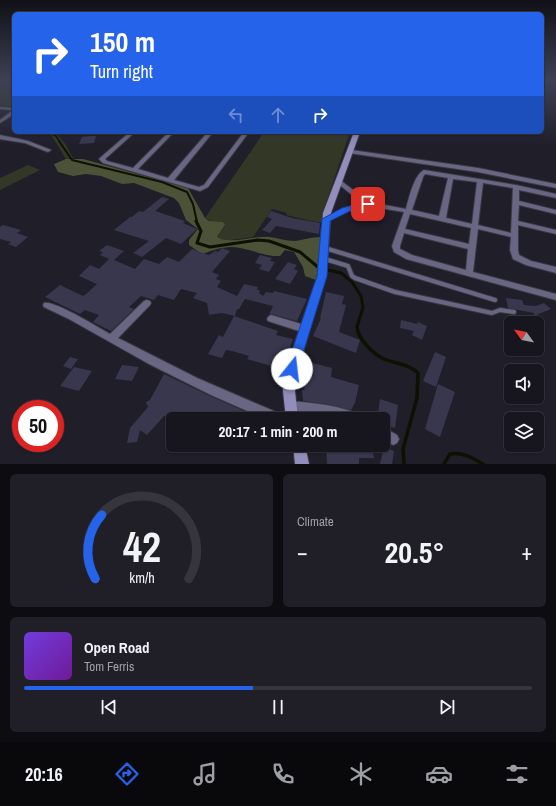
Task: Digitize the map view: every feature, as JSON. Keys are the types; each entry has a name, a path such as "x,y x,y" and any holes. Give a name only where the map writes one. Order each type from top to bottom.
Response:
{"main road":[{"path":"291,412 289,391 292,369 322,276 325,260 326,219 338,181 351,152 356,134"},
{"path":"300,452 302,464"}],"street":[{"path":"0,108 12,110"},
{"path":"0,119 8,112 6,108"},
{"path":"0,122 12,112"},
{"path":"131,134 102,159 105,162 198,188 204,188 245,134"},
{"path":"134,170 170,134"},
{"path":"170,180 209,134"},
{"path":"0,137 26,142 48,150"},
{"path":"351,152 478,170 556,186"},
{"path":"556,196 516,187 427,172 421,174 396,246 397,250 402,254 469,274 556,297"},
{"path":"442,219 451,176"},
{"path":"338,181 368,204"},
{"path":"469,274 480,181"},
{"path":"516,187 514,250 516,257 529,263 556,270"},
{"path":"516,202 556,212"},
{"path":"326,219 345,210 368,204 408,211 515,236"},
{"path":"515,222 556,232"},
{"path":"402,230 472,247"},
{"path":"111,339 147,302"},
{"path":"47,305 66,313 111,339 213,390 263,412"},
{"path":"271,318 305,329"},
{"path":"290,406 339,412"}],"lane":[{"path":"325,248 495,300"},
{"path":"325,260 348,266 352,276 355,278 382,286 395,292 492,313 503,310 514,312"}],"green space":[{"path":"0,103 12,103 12,107 0,105"},
{"path":"51,134 57,134 66,145 73,158 66,159"},
{"path":"263,134 349,134 324,209 322,222 286,215 287,213 272,209 253,237 225,240 217,237 225,226 205,218"},
{"path":"66,159 83,159 188,188 205,218 209,221 223,222 225,225 217,237 223,239 236,240 270,237 295,241 320,237 321,259 316,280 305,276 303,267 294,252 285,250 280,256 275,256 230,247 221,248 202,254 189,245 189,240 198,229 186,220 179,203 174,198 134,183 122,184 101,176 86,174 73,176 58,172 54,164"},
{"path":"28,165 40,170 0,190 0,178"}],"building":[{"path":"96,136 94,143 79,144 82,137"},
{"path":"162,197 169,199 155,211 185,221 183,223 197,229 181,244 166,238 142,257 133,253 149,241 114,230 130,217 139,211 143,212"},
{"path":"271,211 292,218 320,223 319,234 276,226 270,233 262,230 272,219 267,217"},
{"path":"3,225 21,230 17,233 28,237 16,247 8,244 11,242 0,239 0,227"},
{"path":"107,245 124,251 114,260 135,269 144,259 159,264 167,257 179,262 192,249 209,255 215,251 218,252 222,248 230,251 212,272 219,275 216,279 221,281 217,287 237,296 244,284 258,287 257,290 260,290 259,293 263,296 266,292 273,293 274,291 307,299 297,321 271,314 269,315 273,306 245,299 239,309 237,309 235,316 222,313 209,315 207,303 193,298 197,293 181,289 174,300 158,295 154,300 141,296 129,307 134,309 111,331 93,322 99,315 85,310 80,314 45,297 60,285 83,296 86,294 97,284 79,276 90,265 99,269 109,259 100,255 103,252 99,251"},
{"path":"260,255 272,258 270,261 275,262 269,272 259,269 262,265 255,263"},
{"path":"288,262 297,265 294,269 298,271 290,284 275,279"},
{"path":"326,292 344,296 342,304 346,305 339,332 360,340 356,353 313,336 321,318"},
{"path":"506,298 522,300 524,305 536,306 544,303 551,309 534,316 534,313 508,308"},
{"path":"234,316 278,331 276,335 293,339 284,366 282,365 280,371 270,368 271,366 247,359 249,356 232,351 226,350 222,358 208,354 219,335 223,337"},
{"path":"401,320 417,324 418,322 427,326 422,340 412,335 414,331 400,328"},
{"path":"435,352 446,357 436,387 423,381"},
{"path":"70,357 78,359 71,369 63,366"},
{"path":"308,362 332,368 331,377 359,385 355,403 351,410 327,404 303,401 302,390 304,390 307,377 304,376"},
{"path":"122,365 139,367 132,381 115,379"},
{"path":"74,367 92,371 79,391 60,386"},
{"path":"164,374 246,412 166,412 166,417 164,416 147,435 140,430 137,442 127,443 130,428 148,407 146,402 150,400"},
{"path":"438,384 455,392 440,437 425,429"},
{"path":"380,399 398,405 395,428 390,426 390,412 378,412"},
{"path":"390,449 394,451 392,464 380,464 383,452 390,452"},
{"path":"326,452 373,452 374,458 359,458 359,464 327,464"}],"waterway":[{"path":"52,134 60,142"},
{"path":"59,141 72,160 162,182 187,192 193,204 197,222"},
{"path":"196,221 201,231 197,243 210,247 258,240 269,241 300,252 319,268 341,273 352,282 361,296 363,307 357,327"},
{"path":"357,327 360,336 366,345 380,357 388,361 410,367 418,373 417,398 403,449 404,464"},
{"path":"444,464 450,454 467,456 483,464"}],"route":[{"path":"292,369 322,276 325,259 326,219 345,210 368,204"}]}
